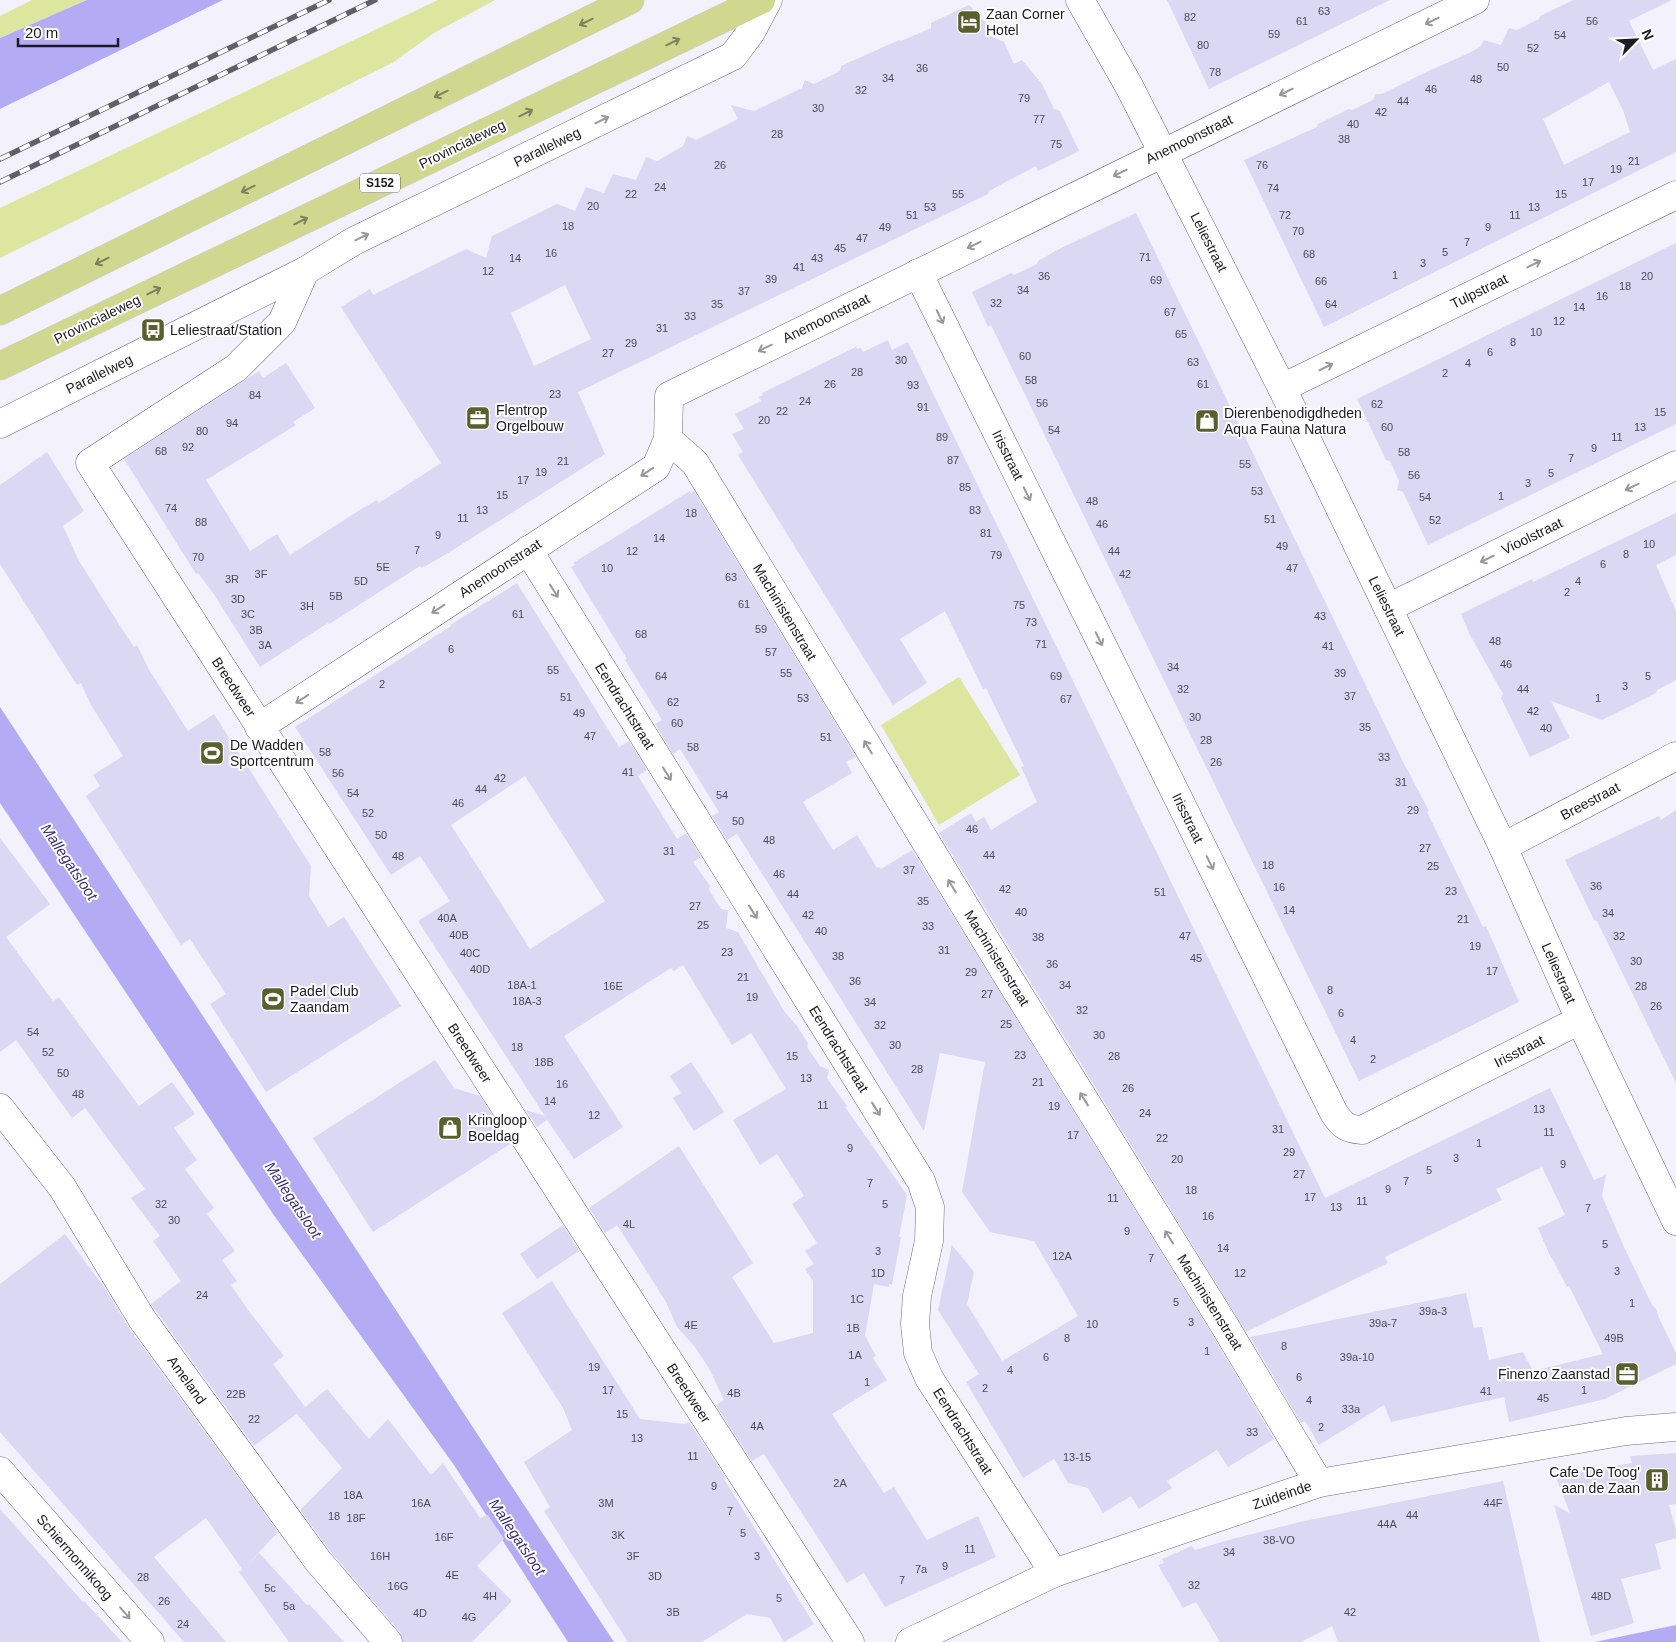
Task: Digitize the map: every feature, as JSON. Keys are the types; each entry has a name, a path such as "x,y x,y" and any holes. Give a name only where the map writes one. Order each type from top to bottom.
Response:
{"main road":[{"path":"0,311 630,0"},
{"name":"Provincialeweg","path":"0,366 761,0"}],"street":[{"name":"Parallelweg","path":"0,424 305,271 354,241 733,56 751,32 768,0"},
{"name":"Leliestraat","path":"1080,0 1129,86 1282,388 1503,846 1580,1020 1676,1221"},
{"name":"Anemoonstraat","path":"259,727 656,467 668,439 669,396 1476,0"},
{"name":"Tulpstraat","path":"1282,388 1676,195"},
{"name":"Breedweer","path":"305,271 282,322 236,368 90,463 850,1642"},
{"name":"Irisstraat","path":"918,273 1341,1124 1352,1129 1362,1130 1580,1020"},
{"name":"Machinistenstraat","path":"668,439 695,464 1319,1482"},
{"name":"Vioolstraat","path":"1388,608 1676,465"},
{"name":"Eendrachtstraat","path":"528,550 920,1181 930,1207 929,1241 917,1296 915,1324 918,1353 930,1378 1054,1573"},
{"name":"Breestraat","path":"1503,846 1676,756"},
{"name":"Ameland","path":"0,1108 62,1187 142,1318 318,1561 388,1642"},
{"name":"Zuideinde","path":"910,1642 1054,1573 1319,1482 1626,1431 1676,1427"},
{"name":"Schiermonnikoog","path":"0,1471 150,1642"}],"green space":[{"path":"32,0 87,0 0,38 0,16"},
{"path":"438,0 495,0 434,33 392,63 0,258 0,208"},
{"path":"959,677 1020,775 939,825 881,725"}],"water":[{"path":"87,0 223,0 0,109 0,38"},
{"name":"Mallegatsloot","path":"0,707 614,1642 568,1642 454,1465 273,1214 0,803"},
{"path":"1676,1625 1676,1642 1595,1642"}],"building":[{"path":"1167,0 1390,0 1209,89"},
{"path":"1573,0 1672,0 1629,21 1653,70 1676,59 1676,152 1324,327 1244,160 1317,127 1318,124 1349,109 1352,110 1373,100 1376,94 1382,94 1469,53 1480,47 1484,40 1501,45 1509,28 1517,30 1539,19 1540,16","holes":["1609,82 1623,110 1630,132 1564,165 1543,119"]},
{"path":"969,5 988,25 990,36 1004,42 1014,64 1022,60 1042,84 1054,109 1060,111 1079,151 1038,171 1036,166 989,191 988,194 578,392 605,454 448,553 422,568 420,566 260,667 213,593 198,573 196,574 124,459 259,371 263,378 286,363 315,408 293,422 296,425 206,480 250,551 277,534 290,555 358,511 377,500 379,503 441,463 341,307 370,289 373,295 466,249 486,258 492,236 557,204 575,211 586,187 604,193 613,174 636,180 646,157 657,161 683,146 687,136 696,140 738,119 731,105 754,111 802,88 805,80 814,84 840,71 841,66 931,28 931,23","holes":["565,285 591,339 534,366 511,313"]},
{"path":"1136,213 1406,768 1429,811 1427,812 1483,927 1486,926 1519,1002 1359,1081 991,325 988,327 972,292 1011,273 1014,275 1037,264 1038,261 1059,249"},
{"path":"1676,243 1676,424 1428,545 1403,492 1397,490 1399,481 1390,461 1386,460 1357,399"},
{"path":"888,340 892,350 908,342 1325,1198 1550,1088 1594,1180 1606,1175 1602,1196 1624,1247 1676,1353 1676,1364 1605,1399 1509,1422 1504,1397 1391,1422 1384,1405 1319,1445 1305,1421 1301,1423 1250,1337 1466,1293 1474,1328 1482,1327 1489,1360 1523,1352 1533,1371 1603,1354 1569,1286 1567,1287 1551,1258 1538,1228 1565,1215 1542,1167 1496,1189 1502,1200 1385,1257 1388,1263 1246,1332 939,833 971,813 976,822 984,817 991,830 1037,802 1021,767 1024,766 986,688 983,689 945,611 900,639 927,683 893,705 738,455 743,452 732,434 744,429 735,414 761,401 759,397 763,395 762,393 856,347 857,349 861,348 863,352"},
{"path":"47,452 84,511 63,526 79,561 120,626 134,647 137,645 148,668 188,731 214,714 311,866 309,896 328,927 344,917 401,1006 266,1092 210,1004 226,994 190,939 181,945 86,796 100,786 93,775 123,756 91,705 81,683 77,685 0,564 0,485"},
{"path":"690,491 691,493 694,491 856,757 846,762 852,773 803,802 833,850 857,835 877,868 881,869 912,850 1210,1331 1274,1439 1228,1467 1217,1450 1167,1481 1172,1488 1139,1509 1131,1496 1103,1513 1088,1488 1068,1483 1054,1459 1023,1478 966,1382 979,1374 938,1310 952,1245 974,1272 967,1304 1002,1361 1078,1316 1034,1241 990,1232 962,1192 985,1062 940,1053 924,1131 737,834 727,840 712,816 719,812 680,749 673,754 655,724 662,720 571,567 575,565 573,563"},
{"path":"1676,513 1676,555 1656,565 1676,611 1676,680 1657,690 1656,693 1602,720 1551,701 1570,738 1530,757 1501,698 1503,694 1470,635 1461,614 1532,579 1533,582"},
{"path":"517,583 619,747 629,741 647,770 638,776 677,839 686,833 701,857 693,862 710,886 709,890 721,909 728,910 726,928 738,932 784,1011 808,1043 807,1047 820,1066 829,1070 827,1078 847,1106 845,1107 907,1195 892,1285 889,1284 889,1287 874,1284 865,1336 876,1356 873,1358 887,1380 832,1414 884,1493 894,1487 927,1540 978,1516 996,1557 885,1607 864,1573 847,1583 764,1454 752,1461 716,1405 724,1400 710,1370 695,1347 677,1327 666,1302 617,1225 605,1233 589,1208 679,1146 753,1263 732,1277 774,1343 813,1333 813,1281 805,1269 814,1264 805,1251 817,1243 792,1204 804,1196 777,1154 760,1165 733,1120 786,1089 751,1033 732,1045 683,965 674,971 671,968 564,1036 623,1127 574,1159 547,1120 537,1127 526,1110 545,1116 418,921 450,901 420,856 391,875 295,727","holes":["525,776 605,901 530,949 451,825"]},
{"path":"1676,810 1676,1083 1565,860 1659,816 1661,820"},
{"path":"0,838 50,904 6,937 53,1001 59,997 139,1106 172,1082 195,1114 174,1128 197,1160 185,1169 214,1208 207,1214 235,1251 222,1260 237,1281 231,1285 284,1356 273,1364 305,1407 327,1389 369,1439 388,1419 431,1475 443,1463 480,1518 488,1515 504,1539 477,1566 512,1601 472,1642 403,1642 400,1632 330,1551 300,1510 342,1468 297,1414 303,1409 254,1446 151,1304 181,1281 153,1241 160,1236 131,1198 145,1189 85,1108 72,1118 16,1040 0,1052"},
{"path":"435,1060 454,1088 480,1096 510,1144 373,1232 313,1138"},
{"path":"691,1062 724,1112 694,1131 673,1098 681,1093 670,1076"},
{"path":"563,1225 579,1251 537,1279 520,1254"},
{"path":"65,1234 106,1290 129,1328 278,1532 247,1565 259,1553 344,1642 289,1642 239,1572 242,1569 206,1518 154,1557 226,1642 184,1642 0,1432 0,1284"},
{"path":"552,1281 640,1419 685,1424 689,1422 726,1478 724,1479 814,1624 784,1642 770,1618 747,1614 702,1642 628,1642 544,1511 550,1507 524,1462 572,1430 563,1408 502,1313"},
{"path":"1676,1453 1676,1504 1669,1505 1676,1530 1676,1538 1655,1544 1661,1569 1621,1579 1634,1623 1591,1636 1554,1505 1570,1513 1555,1475 1632,1463 1630,1456"},
{"path":"1503,1481 1540,1642 1338,1642 1332,1626 1301,1642 1220,1642 1196,1602 1183,1608 1158,1565 1164,1563 1162,1559 1192,1546 1195,1550 1300,1522"},
{"path":"0,1509 83,1602 122,1642 0,1642"}],"railway":[{"path":"0,159 329,0"},
{"path":"0,182 375,0"}],"place":[{"name":"Zaan Corner Hotel","path":"969,22"},
{"name":"Leliestraat/Station","path":"153,330"},
{"name":"Flentrop Orgelbouw","path":"478,418"},
{"name":"Dierenbenodigdheden Aqua Fauna Natura","path":"1207,421"},
{"name":"De Wadden Sportcentrum","path":"212,753"},
{"name":"Padel Club Zaandam","path":"273,999"},
{"name":"Kringloop Boeldag","path":"450,1128"},
{"name":"Finenzo Zaanstad","path":"1627,1374"},
{"name":"Cafe 'De Toog' aan de Zaan","path":"1657,1480"}]}
